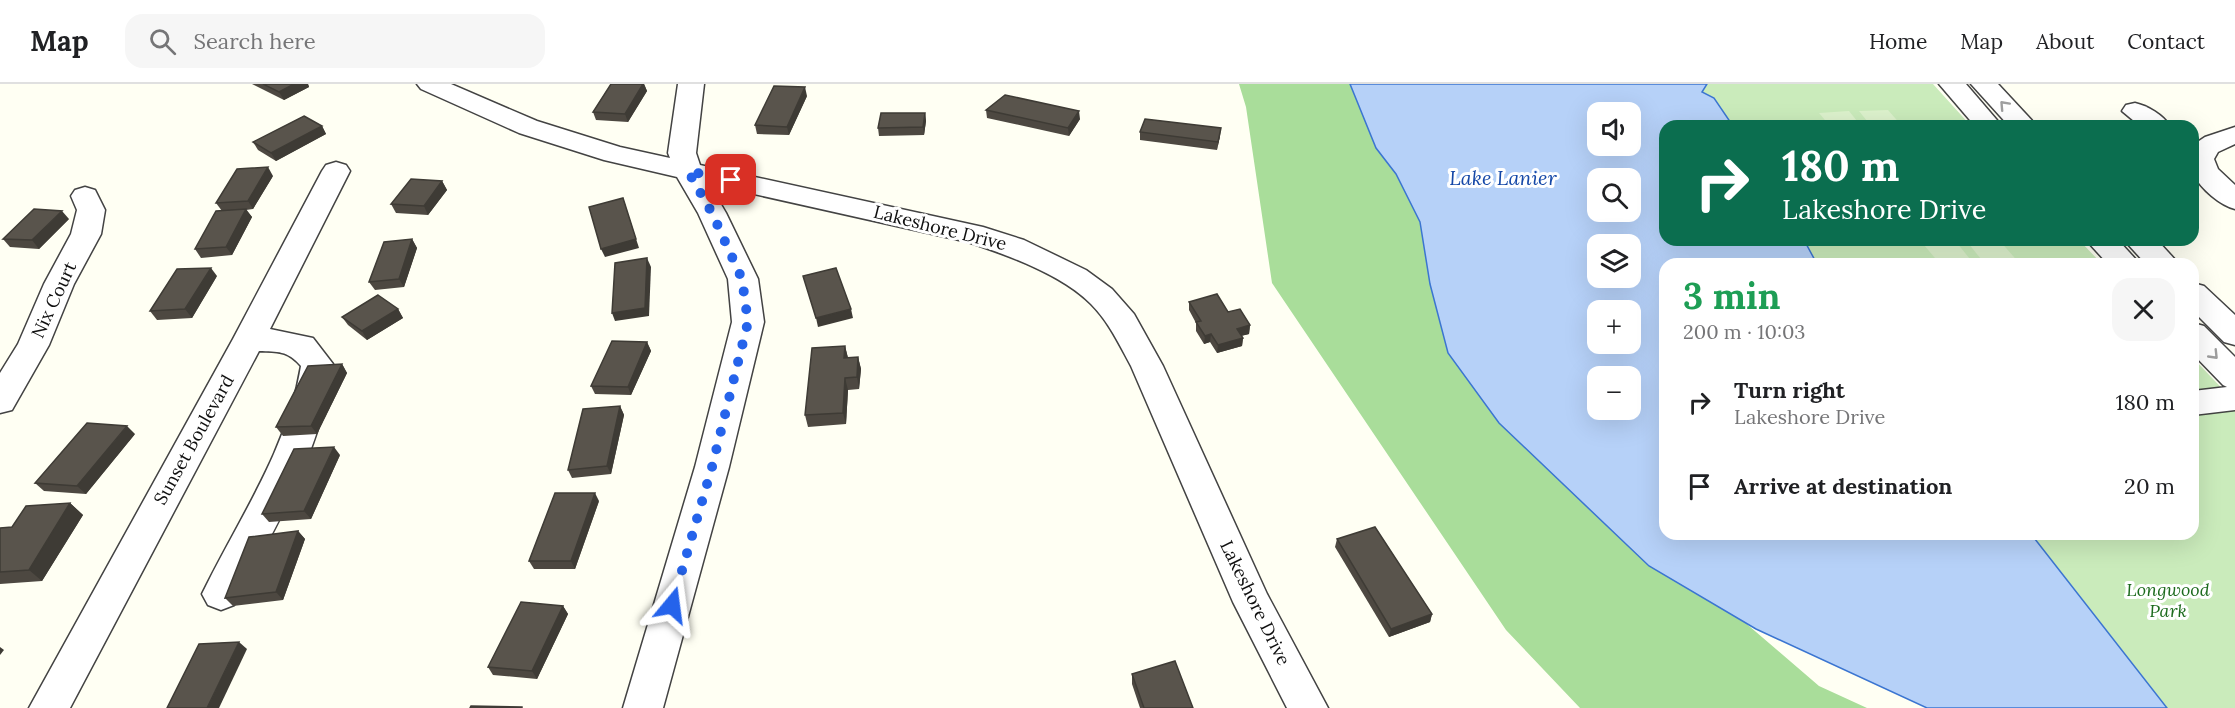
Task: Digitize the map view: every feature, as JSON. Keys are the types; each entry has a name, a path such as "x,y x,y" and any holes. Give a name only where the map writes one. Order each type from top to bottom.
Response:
{"street":[{"name":"Lakeshore Drive","path":"430,84 528,127 614,154 973,234 1014,247 1047,261 1075,277 1101,296 1123,322 1148,366 1252,602 1308,708"},
{"path":"643,708 712,467 748,322 742,279 712,213 688,171 682,153 691,84"},
{"path":"1952,84 1984,120"},
{"path":"1984,84 2018,120"},
{"path":"2235,135 2200,157 2235,201"},
{"name":"Sunset Boulevard","path":"49,708 249,339 336,171"},
{"name":"Nix Court","path":"0,401 33,345 59,284 86,234 91,210 85,196"},
{"path":"2107,246 2119,258"},
{"path":"2145,246 2158,258"},
{"path":"2199,299 2235,334"},
{"path":"221,594 264,513 297,442 316,388 317,364 303,346 281,340 249,339"},
{"path":"2199,340 2235,377"},
{"path":"2199,402 2235,398"}],"green space":[{"path":"1239,84 1376,84 1574,476 1819,686 1867,708 1580,708 1506,630 1272,283 1246,107"},
{"path":"1707,84 1933,84 1966,120 1729,120 1714,99 1702,92"},
{"path":"1888,110 1897,120 1866,120 1859,111"},
{"path":"1849,111 1856,120 1825,120 1819,113"},
{"path":"1807,246 2085,246 2096,258 1814,258"},
{"path":"1925,246 1959,246 1969,258 1935,258"},
{"path":"1970,246 2004,246 2015,258 1980,258"},
{"name":"Longwood Park","path":"2199,364 2235,402 2235,708 2167,708 2036,540 2199,540"}],"water":[{"name":"Lake Lanier","path":"1350,84 1707,84 1702,92 1714,98 1729,120 1659,120 1659,246 1807,246 1814,258 1659,258 1659,540 2036,540 2167,708 1927,708 1756,629 1649,566 1499,423 1448,353 1430,284 1420,222 1396,174 1376,148"}],"building":[{"path":"263,84 294,84 279,92"},
{"path":"611,84 643,84 625,114 593,112"},
{"path":"774,86 805,87 787,127 755,125"},
{"path":"1005,95 1079,111 1068,128 986,110"},
{"path":"881,113 925,113 923,127 878,128"},
{"path":"304,116 322,126 271,153 253,142"},
{"path":"1145,119 1221,128 1218,142 1140,132"},
{"path":"268,167 248,201 216,203 237,169"},
{"path":"411,179 442,181 424,206 391,204"},
{"path":"623,198 636,239 601,249 589,207"},
{"path":"34,209 62,211 32,240 3,239"},
{"path":"246,209 226,247 195,249 216,211"},
{"path":"412,239 399,279 369,282 384,242"},
{"path":"647,258 645,308 612,313 615,263"},
{"path":"211,268 185,309 150,311 177,269"},
{"path":"836,268 851,309 816,318 803,276"},
{"path":"1217,294 1228,312 1240,309 1250,325 1237,329 1243,338 1218,345 1211,334 1205,336 1196,322 1201,321 1189,302"},
{"path":"378,295 398,309 362,331 342,317"},
{"path":"612,341 647,342 628,387 591,386"},
{"path":"845,346 844,358 858,357 857,377 845,378 843,413 805,415 812,348"},
{"path":"342,364 311,426 276,427 308,366"},
{"path":"620,406 607,466 568,470 583,409"},
{"path":"87,423 127,426 77,486 35,483"},
{"path":"334,447 304,511 262,514 294,449"},
{"path":"555,493 595,493 571,561 529,561"},
{"path":"70,503 29,570 0,572 0,528 12,527 26,506"},
{"path":"1375,527 1432,614 1391,629 1337,539"},
{"path":"298,531 276,592 225,598 249,537"},
{"path":"521,602 563,606 532,671 488,667"},
{"path":"239,642 207,708 167,708 199,644"},
{"path":"1175,661 1193,708 1144,708 1132,674"},
{"path":"471,706 522,707 522,708 470,708"}],"route":[{"path":"672,605 712,467 748,322 742,279 712,213 688,171 731,180"}]}
